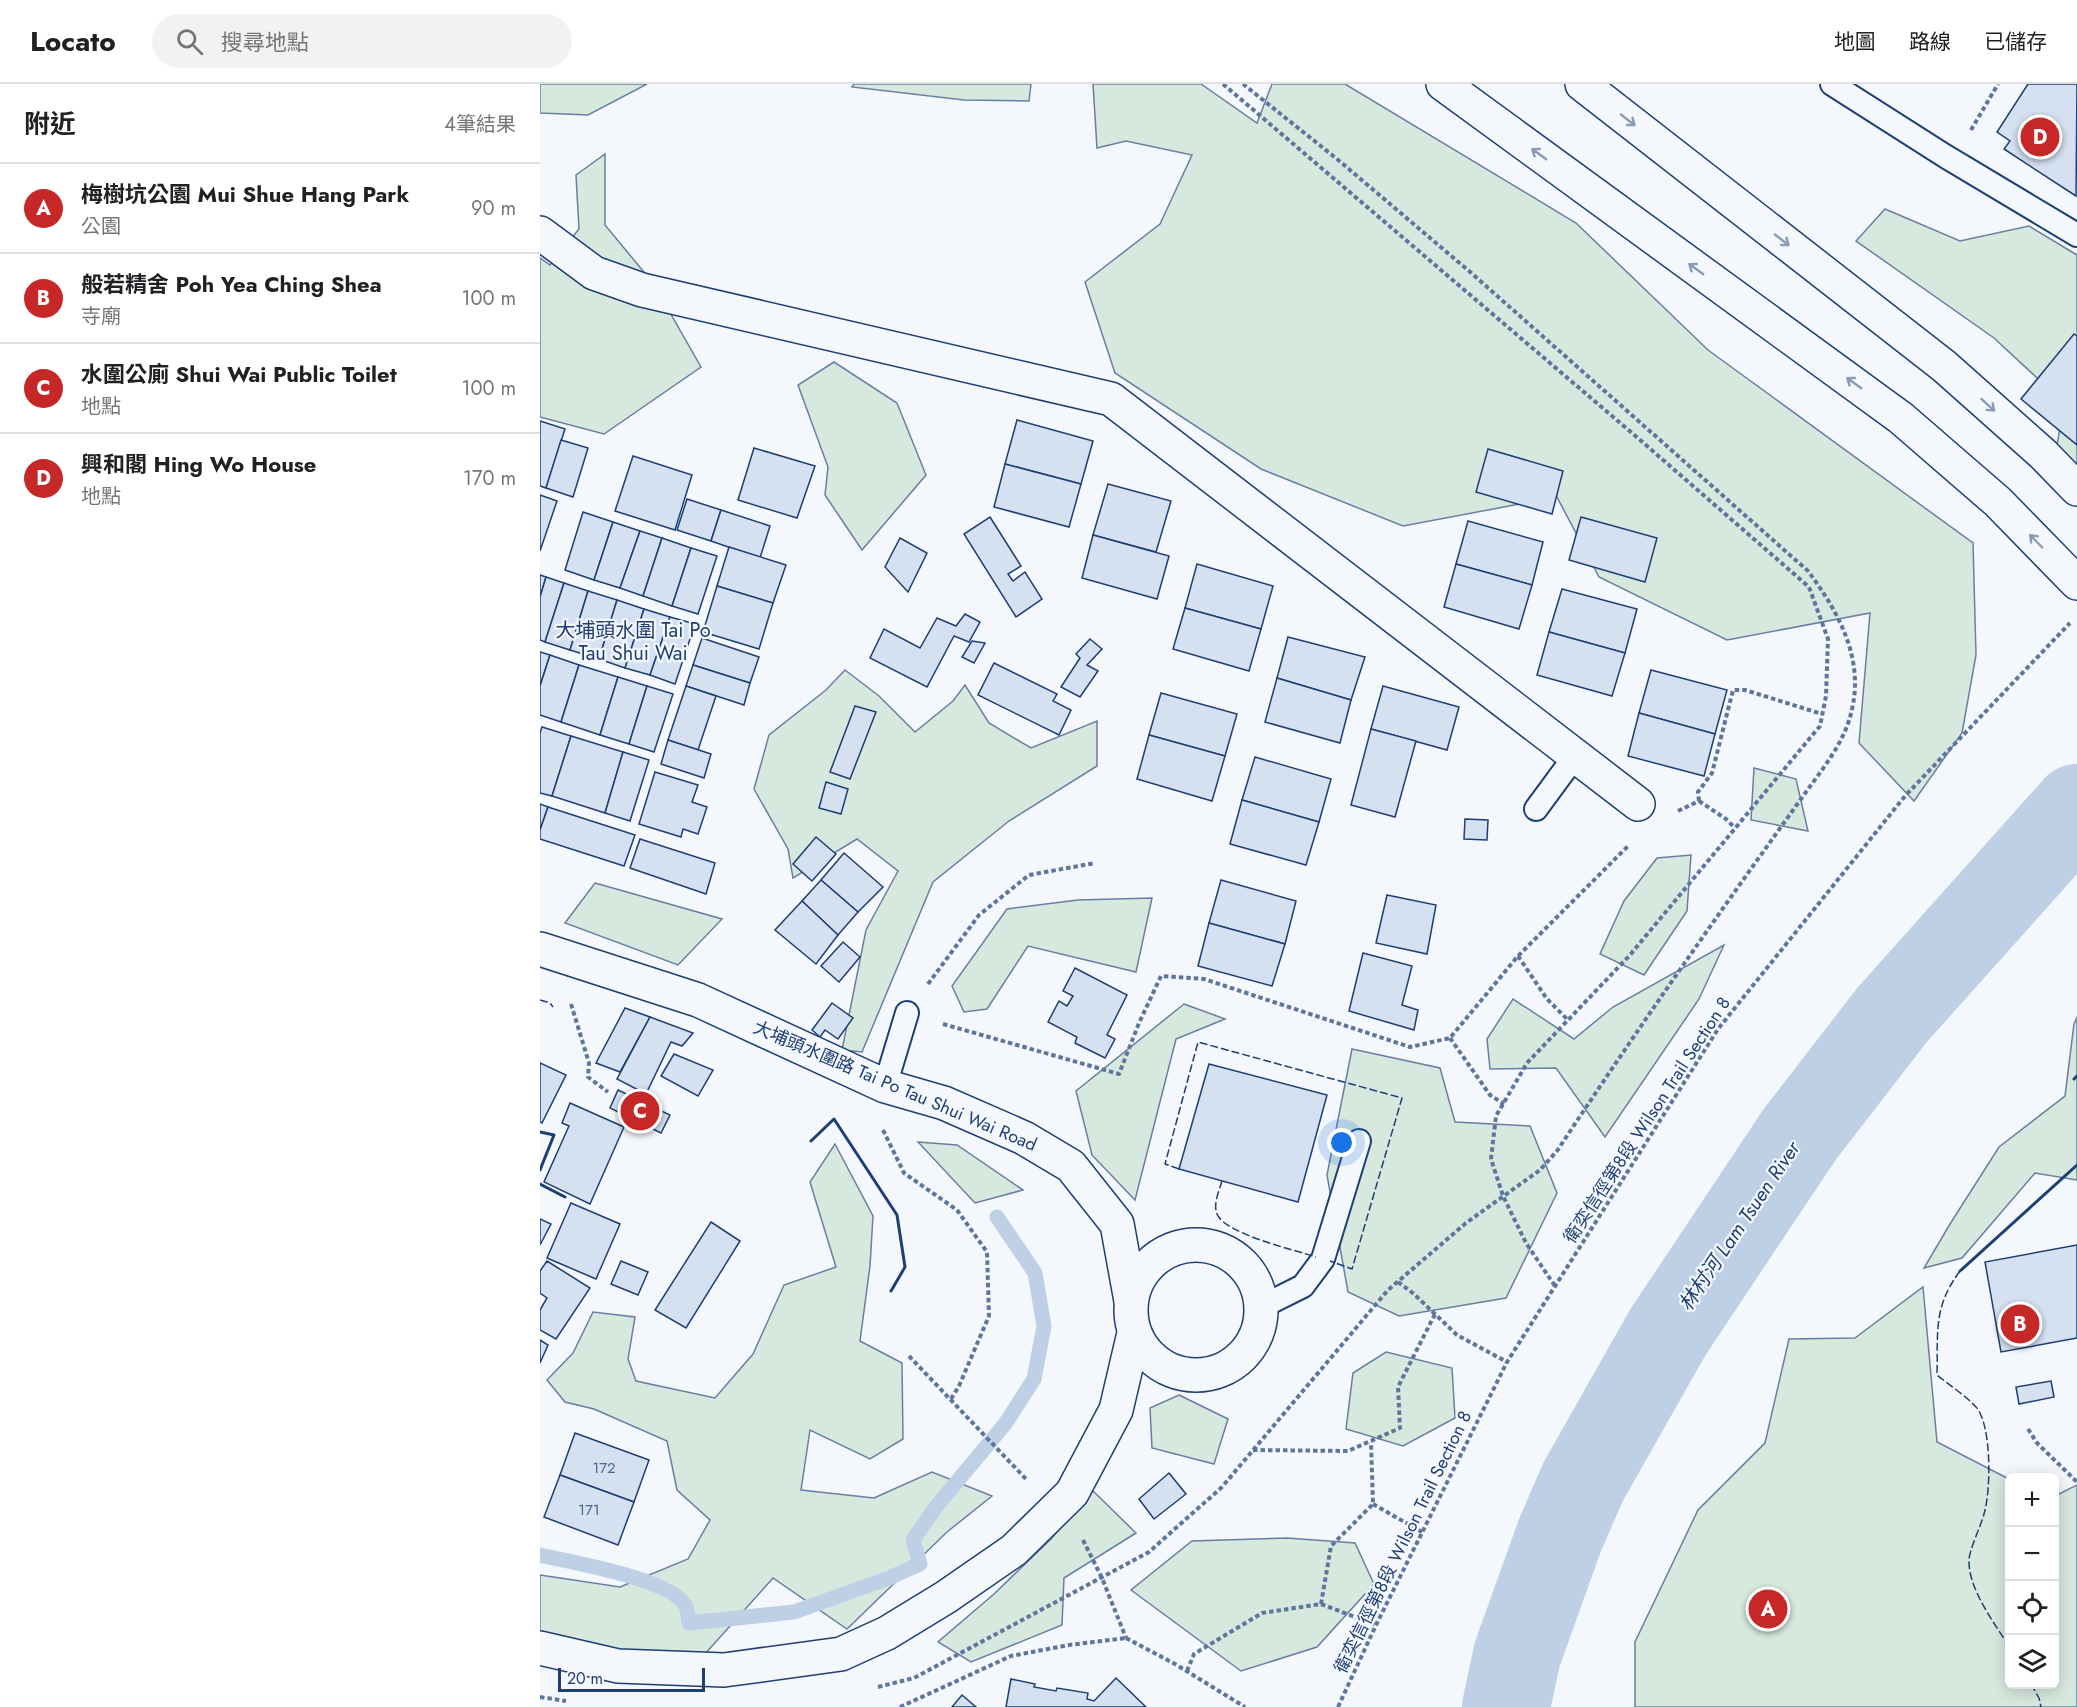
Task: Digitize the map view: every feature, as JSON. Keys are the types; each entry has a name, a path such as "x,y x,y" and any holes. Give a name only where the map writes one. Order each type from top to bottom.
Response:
{"main road":[{"path":"1443,84 1901,418 1998,502 2077,584"},
{"path":"1582,84 1944,366 2043,454 2077,489"},
{"path":"540,233 594,273 642,290 1111,399 1638,804"},
{"name":"大埔頭水圍路 Tai Po Tau Shui Wai Road","path":"540,949 698,1000 885,1086 944,1103 1024,1138 1071,1166 1117,1224 1131,1301 1134,1333 1116,1410 1072,1493 1014,1550 946,1597 887,1633 841,1654 724,1670 618,1666 540,1648"},
{"name":"大埔頭水圍路 Tai Po Tau Shui Wai Road","path":"1131,1301 1144,1270 1161,1255 1172,1249 1206,1245 1227,1252 1240,1261 1254,1280 1259,1292 1262,1315 1259,1329 1241,1358 1212,1374 1180,1374 1152,1359 1134,1333"}],"lane":[{"path":"1832,84 1945,156 2077,235"},
{"path":"1536,809 1575,756"},
{"path":"885,1086 907,1013"},
{"path":"1261,1307 1303,1286 1323,1259 1359,1141"}],"path":[{"path":"1223,84 1809,587 1828,639 1826,696 1820,726 1630,955 1527,1063 1496,1116 1491,1159 1503,1196 1519,1231 1555,1286"},
{"name":"衛奕信徑第8段 Wilson Trail Section 8","path":"1338,1707 1376,1624 1507,1362 1718,1029 1905,796 2077,616"},
{"path":"1735,828 1726,819 1699,801 1698,792 1712,773 1733,690 1745,690 1822,714"},
{"path":"1670,815 1699,801"},
{"path":"1095,863 1029,875 979,915 907,1013 1119,1074 1161,976 1204,979 1410,1047 1450,1038 1518,956 1633,841"},
{"path":"1518,956 1547,999 1568,1020"},
{"path":"569,997 589,1062 588,1077 609,1092"},
{"path":"1450,1038 1490,1095 1504,1104"},
{"path":"885,1086 879,1123 904,1173 957,1210 987,1252 989,1316 959,1386 951,1399"},
{"path":"1398,1282 1457,1335 1507,1362"},
{"path":"1253,1450 1348,1452 1400,1428 1398,1387 1435,1314"},
{"path":"909,1356 1028,1482"},
{"path":"2028,1430 2037,1443 2077,1482"},
{"path":"1321,1604 1332,1546 1373,1504 1371,1442"},
{"path":"1373,1504 1422,1532"},
{"path":"870,1689 914,1678 1102,1578 1126,1638"},
{"path":"1188,1671 1194,1654 1262,1613 1321,1604 1376,1624"},
{"path":"900,1707 1011,1656 1069,1645 1126,1638 1188,1671 1245,1707"}],"shaded area":[{"path":"540,84 647,84 588,115 540,113"},
{"path":"854,84 1031,84 1029,101 964,100 852,87"},
{"path":"1093,84 1201,84 1257,123 1272,84 1345,84 1576,223 1708,350 1973,543 1976,655 1962,733 1914,801 1859,743 1870,613 1727,640 1599,577 1557,497 1403,526 1261,469 1115,373 1085,282 1160,224 1192,155 1126,141 1097,148"},
{"path":"605,154 605,225 653,283 701,367 604,434 540,417 540,258 550,265 579,229 576,175"},
{"path":"1885,209 1960,241 2029,226 2077,255 2077,485 2051,482 2064,403 1994,338 1856,241"},
{"path":"834,362 897,403 926,475 862,550 825,495 828,467 798,385"},
{"path":"845,670 879,696 915,732 953,701 965,685 989,723 1031,748 1097,721 1097,766 1009,821 933,882 862,1052 842,1050 866,930 898,871 857,839 793,878 788,849 754,789 769,735 826,690"},
{"path":"1754,768 1796,779 1808,831 1751,820"},
{"path":"1691,855 1687,911 1644,975 1600,954 1624,901 1657,858"},
{"path":"595,883 722,919 678,965 565,923"},
{"path":"1152,898 1136,972 1028,946 987,1009 964,1012 952,986 1007,909 1078,900"},
{"path":"1724,945 1699,999 1605,1137 1556,1068 1490,1069 1487,1039 1513,999 1574,1039 1613,1007"},
{"path":"1184,1004 1225,1019 1176,1039 1135,1200 1092,1155 1076,1091"},
{"path":"2077,1017 2077,1180 2035,1173 1962,1258 1924,1268 1999,1147 2065,1096 2074,1024"},
{"path":"1352,1049 1440,1068 1455,1122 1530,1126 1557,1193 1506,1298 1399,1316 1348,1292 1327,1175"},
{"path":"918,1142 957,1145 1023,1190 975,1203"},
{"path":"835,1144 873,1216 870,1266 860,1341 902,1363 903,1439 870,1459 810,1430 801,1490 874,1498 932,1472 992,1496 947,1532 847,1629 773,1578 704,1655 540,1656 540,1575 620,1587 688,1559 710,1520 677,1490 667,1441 594,1409 565,1402 547,1380 573,1353 593,1312 635,1317 628,1359 636,1381 715,1398 753,1354 784,1285 836,1267 810,1182"},
{"path":"1923,1287 1937,1442 2005,1477 2005,1689 2059,1689 2059,1494 2077,1485 2077,1707 1635,1707 1635,1642 1698,1510 1765,1443 1789,1339 1855,1338"},
{"path":"1386,1352 1452,1368 1455,1418 1403,1446 1346,1429 1353,1373"},
{"path":"1179,1395 1228,1419 1214,1464 1152,1448 1150,1408"},
{"path":"1092,1490 1136,1533 1064,1578 1062,1625 971,1662 938,1642 994,1594 1051,1539"},
{"path":"1287,1538 1355,1543 1374,1584 1317,1647 1241,1671 1131,1590 1192,1541"}],"building":[{"path":"2028,84 2077,84 2076,196 2004,149 2010,141 1997,132"},
{"path":"2074,334 2077,336 2077,445 2021,399"},
{"path":"1017,420 1093,441 1081,484 1005,464"},
{"path":"540,421 565,429 546,488 540,486"},
{"path":"561,440 588,448 573,497 546,488"},
{"path":"754,448 815,466 797,518 738,500"},
{"path":"1488,449 1563,471 1552,514 1476,492"},
{"path":"633,456 692,475 675,530 615,511"},
{"path":"1005,464 1081,484 1069,527 994,507"},
{"path":"1108,484 1171,501 1156,552 1093,535"},
{"path":"540,495 557,501 540,551"},
{"path":"687,499 721,510 711,541 677,530"},
{"path":"721,510 770,526 760,558 711,541"},
{"path":"583,512 613,522 594,580 565,570"},
{"path":"990,517 1021,566 1008,574 1013,581 1025,572 1042,599 1016,617 964,534"},
{"path":"1581,517 1657,538 1645,582 1569,560"},
{"path":"1468,521 1543,542 1532,585 1456,564"},
{"path":"613,522 640,531 620,588 594,580"},
{"path":"640,531 662,538 643,596 620,588"},
{"path":"1093,535 1169,556 1157,599 1082,578"},
{"path":"662,538 691,548 672,606 643,596"},
{"path":"900,538 927,553 908,592 885,567"},
{"path":"729,547 786,565 773,603 717,586"},
{"path":"691,548 717,556 698,614 672,606"},
{"path":"1197,564 1273,586 1261,629 1185,608"},
{"path":"1456,564 1532,585 1519,629 1444,607"},
{"path":"540,575 546,577 540,597"},
{"path":"546,577 564,583 545,642 540,640 540,597"},
{"path":"564,583 588,591 570,650 545,642"},
{"path":"717,586 773,603 759,649 703,632"},
{"path":"1562,589 1637,609 1625,653 1549,632"},
{"path":"588,591 617,600 599,659 570,650"},
{"path":"617,600 644,609 625,668 599,659"},
{"path":"1185,608 1261,629 1249,671 1173,649"},
{"path":"644,609 670,617 650,675 625,668"},
{"path":"965,614 980,622 969,642 954,636 927,687 870,658 884,629 920,648 937,618 956,626"},
{"path":"670,617 695,624 675,684 650,675"},
{"path":"1549,632 1625,653 1612,696 1537,675"},
{"path":"1288,637 1365,657 1351,700 1277,678"},
{"path":"702,638 759,657 750,683 693,665"},
{"path":"1090,639 1102,649 1087,665 1098,671 1080,697 1061,687 1080,658 1076,654"},
{"path":"972,641 985,643 974,663 962,657"},
{"path":"540,652 550,655 540,686"},
{"path":"550,655 579,665 561,722 540,715 540,686"},
{"path":"994,663 1057,694 1053,701 1071,710 1059,735 978,695"},
{"path":"579,665 618,677 600,735 561,722"},
{"path":"693,665 750,683 744,705 686,686"},
{"path":"1651,670 1727,690 1715,734 1639,713"},
{"path":"618,677 647,686 629,744 600,735"},
{"path":"1277,678 1351,700 1340,743 1265,722"},
{"path":"647,686 673,694 654,752 629,744"},
{"path":"686,686 716,696 698,750 668,740"},
{"path":"1383,686 1459,707 1447,750 1371,729"},
{"path":"1161,693 1237,714 1225,756 1149,735"},
{"path":"855,706 876,712 850,779 830,772"},
{"path":"1639,713 1715,734 1704,776 1628,756"},
{"path":"542,727 571,736 552,796 540,793 540,733"},
{"path":"1371,729 1416,741 1395,817 1351,805"},
{"path":"1149,735 1225,756 1212,801 1137,779"},
{"path":"571,736 623,752 605,813 552,796"},
{"path":"668,740 711,754 704,778 661,764"},
{"path":"623,752 649,760 630,821 605,813"},
{"path":"1255,757 1331,779 1319,822 1242,800"},
{"path":"655,772 698,785 692,802 707,807 698,834 683,829 681,837 639,824"},
{"path":"826,782 848,789 841,814 819,808"},
{"path":"1242,800 1319,822 1306,865 1230,844"},
{"path":"540,804 548,807 540,830"},
{"path":"548,807 635,835 624,866 540,839 540,830"},
{"path":"1465,819 1488,820 1487,840 1464,839"},
{"path":"816,837 836,854 812,881 793,864"},
{"path":"640,839 715,863 706,894 630,868"},
{"path":"844,853 883,887 858,912 821,880"},
{"path":"821,880 858,912 838,935 802,901"},
{"path":"1221,880 1296,901 1285,944 1209,923"},
{"path":"1387,895 1436,905 1427,954 1376,943"},
{"path":"802,901 838,935 816,964 775,930"},
{"path":"1209,923 1285,944 1272,986 1198,966"},
{"path":"843,942 860,957 839,982 821,966"},
{"path":"1363,953 1412,966 1402,1005 1418,1010 1414,1030 1349,1011"},
{"path":"1075,968 1127,995 1107,1035 1115,1039 1105,1058 1075,1043 1077,1037 1048,1022 1059,1001 1067,1006 1073,996 1063,991"},
{"path":"832,1003 853,1018 838,1039 825,1030 820,1037 812,1030"},
{"path":"625,1008 650,1017 620,1072 596,1063"},
{"path":"650,1017 693,1033 682,1046 671,1042 646,1094 617,1079"},
{"path":"674,1054 713,1070 698,1096 661,1076"},
{"path":"540,1063 566,1075 542,1123 540,1122"},
{"path":"1209,1064 1327,1095 1298,1202 1179,1169"},
{"path":"618,1090 670,1115 661,1133 610,1108"},
{"path":"570,1103 624,1127 590,1204 544,1182 569,1126 562,1123"},
{"path":"571,1203 620,1224 596,1279 547,1258"},
{"path":"540,1219 551,1224 540,1245"},
{"path":"711,1222 740,1241 686,1328 655,1310"},
{"path":"2077,1245 2077,1338 2001,1352 1985,1262"},
{"path":"547,1261 590,1288 556,1339 540,1330 540,1310 547,1298 540,1293 540,1271"},
{"path":"621,1261 648,1272 638,1295 611,1284"},
{"path":"540,1340 548,1345 540,1363"},
{"path":"2051,1381 2054,1397 2019,1404 2016,1387"},
{"path":"575,1433 649,1460 634,1502 560,1475"},
{"path":"1169,1473 1186,1494 1154,1519 1139,1499"},
{"path":"560,1475 634,1502 618,1545 544,1517"},
{"path":"1116,1678 1146,1707 1006,1707 1011,1679 1035,1684 1034,1687 1056,1691 1057,1688 1088,1693 1087,1699 1094,1701"},
{"path":"962,1695 976,1707 952,1707"}],"waterway":[{"name":"林村河 Lam Tsuen River","path":"1506,1707 1517,1655 1560,1535 1583,1482 1668,1332 1800,1134 1892,1015 2077,808"},
{"path":"540,1555 618,1573 661,1587 685,1605 689,1623 794,1612 889,1578 920,1564 913,1540 935,1508 1005,1424 1034,1379 1044,1326 1035,1273 997,1217"}],"fence":[{"path":"540,1000 550,1003 553,1007"},
{"path":"1179,1169 1165,1164 1198,1042 1402,1098 1352,1269 1330,1261"},
{"path":"1222,1181 1216,1206 1217,1214 1223,1221 1246,1235 1316,1257"},
{"path":"1960,1271 1951,1284 1941,1308 1937,1375 1976,1407 1985,1428 1989,1459 1988,1490 1984,1514 1969,1558 1970,1573 1984,1607 2005,1640"},
{"path":"2034,1689 2041,1707"}],"wall":[{"path":"2074,1079 2077,1076"},
{"path":"811,1141 834,1119 897,1215 905,1267 891,1291"},
{"path":"540,1132 554,1135 540,1170"},
{"path":"1960,1271 2077,1165"},
{"path":"540,1184 565,1197"}],"place":[{"name":"興和閣 Hing Wo House","path":"2040,137"},
{"name":"水圍公廁 Shui Wai Public Toilet","path":"640,1111"},
{"name":"般若精舍 Poh Yea Ching Shea","path":"2020,1324"},
{"name":"梅樹坑公園 Mui Shue Hang Park","path":"1768,1609"}],"district":[{"name":"大埔頭水圍 Tai Po Tau Shui Wai","path":"633,642"}]}
